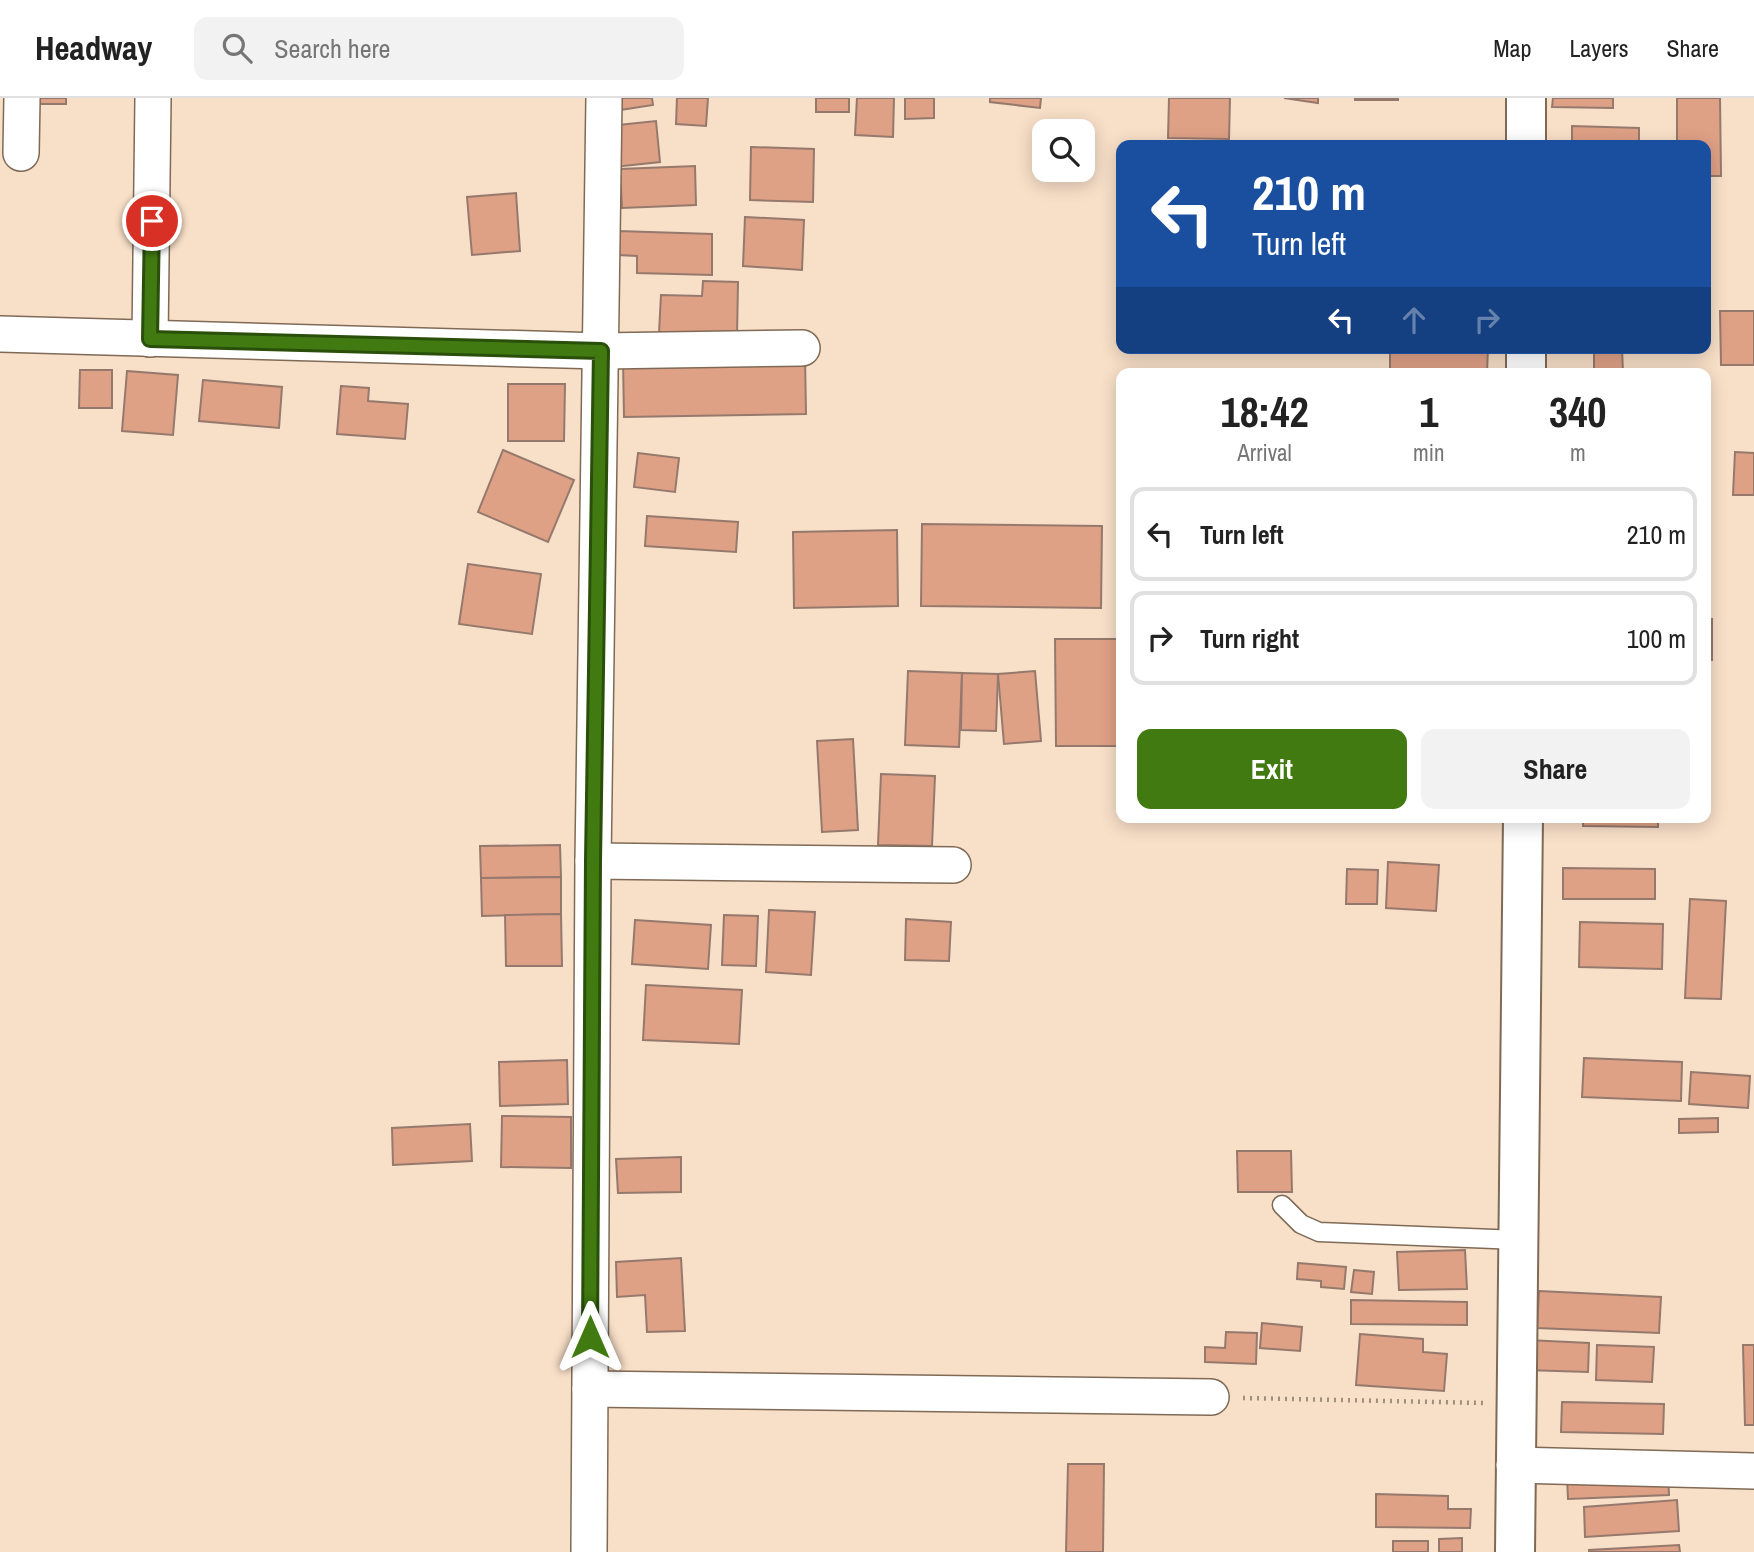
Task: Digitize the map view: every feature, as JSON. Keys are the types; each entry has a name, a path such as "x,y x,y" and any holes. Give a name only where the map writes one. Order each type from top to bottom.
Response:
{"street":[{"path":"21,153 22,98"},
{"path":"150,339 153,98"},
{"path":"589,1552 593,861 604,98"},
{"path":"1526,98 1526,140"},
{"path":"0,334 601,351 802,348"},
{"path":"1515,1552 1523,823"},
{"path":"593,861 953,865"},
{"path":"590,1389 1211,1397"},
{"path":"1514,1465 1754,1471"}],"lane":[{"path":"1282,1205 1301,1224 1319,1232 1519,1240"}],"path":[{"path":"1211,1397 1516,1404"}],"building":[{"path":"31,98 66,98 66,104 31,104"},
{"path":"618,98 652,98 653,105 620,110"},
{"path":"677,98 708,98 706,126 676,124"},
{"path":"816,98 849,98 849,112 816,112"},
{"path":"857,98 894,98 893,137 855,135"},
{"path":"905,98 934,98 934,118 905,119"},
{"path":"990,98 1041,98 1040,108 990,102"},
{"path":"1169,98 1230,98 1229,139 1168,138"},
{"path":"1284,98 1318,98 1318,103"},
{"path":"1398,98 1398,100 1355,100"},
{"path":"1553,98 1613,98 1613,108 1552,107"},
{"path":"1677,98 1720,98 1721,176 1711,176 1711,140 1677,140"},
{"path":"656,121 660,162 614,167 609,126"},
{"path":"1572,126 1639,128 1639,140 1572,140"},
{"path":"751,147 814,149 813,202 750,200"},
{"path":"695,166 696,205 622,208 620,169"},
{"path":"516,193 520,251 472,255 467,197"},
{"path":"745,217 804,220 802,270 743,266"},
{"path":"618,231 712,234 712,275 637,273 637,256 618,255"},
{"path":"703,281 738,282 737,337 659,333 661,295 702,296"},
{"path":"1720,311 1754,311 1754,365 1721,365"},
{"path":"1390,354 1488,354 1487,368 1390,368"},
{"path":"1594,354 1622,354 1623,368 1594,368"},
{"path":"805,356 806,414 624,417 623,359"},
{"path":"80,370 112,370 112,408 79,408"},
{"path":"127,371 178,375 173,435 122,431"},
{"path":"203,380 282,387 279,428 199,421"},
{"path":"508,384 565,384 564,441 508,441"},
{"path":"341,386 369,388 368,401 408,404 405,439 337,434"},
{"path":"503,450 574,480 548,542 478,512"},
{"path":"1735,452 1754,453 1754,495 1733,495"},
{"path":"638,453 679,458 675,492 634,487"},
{"path":"647,516 738,522 736,552 645,546"},
{"path":"922,524 1102,526 1101,608 921,606"},
{"path":"897,530 898,606 794,608 793,532"},
{"path":"468,564 541,574 532,634 459,624"},
{"path":"1711,619 1712,619 1711,660"},
{"path":"1055,639 1116,639 1116,746 1056,746"},
{"path":"908,671 962,673 959,747 905,745"},
{"path":"1035,671 1041,741 1004,744 998,674"},
{"path":"962,673 998,674 996,731 961,730"},
{"path":"853,739 858,830 822,832 817,741"},
{"path":"881,774 935,776 932,846 878,845"},
{"path":"1583,823 1658,823 1658,827 1583,826"},
{"path":"560,845 561,877 481,878 480,846"},
{"path":"1388,862 1439,865 1436,911 1386,908"},
{"path":"1563,868 1655,869 1655,899 1563,899"},
{"path":"1347,869 1378,870 1377,904 1346,904"},
{"path":"561,877 561,914 482,916 481,878"},
{"path":"1690,899 1726,901 1721,999 1685,998"},
{"path":"769,910 815,912 811,975 766,972"},
{"path":"561,914 562,966 506,966 505,915"},
{"path":"724,915 758,916 756,966 722,965"},
{"path":"906,919 951,922 949,961 905,960"},
{"path":"635,920 711,925 708,969 632,964"},
{"path":"1580,922 1663,924 1662,969 1579,967"},
{"path":"646,985 742,990 739,1044 643,1040"},
{"path":"1584,1058 1682,1062 1681,1101 1582,1097"},
{"path":"567,1060 568,1104 500,1106 499,1062"},
{"path":"1691,1072 1750,1076 1748,1108 1689,1104"},
{"path":"502,1116 571,1117 571,1168 501,1167"},
{"path":"1718,1118 1718,1132 1679,1133 1679,1119"},
{"path":"470,1124 472,1161 393,1165 392,1128"},
{"path":"1237,1151 1291,1151 1292,1192 1238,1192"},
{"path":"681,1157 681,1192 618,1193 616,1159"},
{"path":"1465,1250 1467,1289 1399,1290 1397,1252"},
{"path":"681,1258 685,1331 647,1332 645,1295 617,1297 616,1262"},
{"path":"1298,1263 1346,1267 1344,1289 1321,1287 1321,1281 1297,1279"},
{"path":"1354,1270 1374,1272 1372,1294 1351,1292"},
{"path":"1539,1291 1661,1297 1659,1333 1537,1328"},
{"path":"1351,1300 1467,1302 1467,1325 1351,1324"},
{"path":"1262,1323 1302,1327 1300,1351 1260,1348"},
{"path":"1226,1332 1257,1333 1256,1364 1205,1362 1205,1347 1225,1348"},
{"path":"1360,1334 1423,1339 1423,1352 1447,1354 1444,1391 1356,1385"},
{"path":"1527,1340 1589,1343 1588,1372 1526,1370"},
{"path":"1597,1345 1654,1347 1652,1382 1596,1380"},
{"path":"1743,1345 1754,1345 1754,1425 1745,1425"},
{"path":"1562,1402 1664,1404 1663,1434 1561,1432"},
{"path":"1068,1464 1104,1464 1103,1552 1066,1552"},
{"path":"1668,1473 1669,1495 1568,1499 1567,1477"},
{"path":"1376,1494 1448,1496 1448,1509 1471,1509 1470,1528 1376,1527"},
{"path":"1677,1500 1679,1531 1585,1537 1584,1507"},
{"path":"1462,1538 1462,1552 1439,1552 1439,1539"},
{"path":"1393,1541 1428,1541 1428,1552 1393,1552"},
{"path":"1679,1545 1680,1552 1589,1552 1589,1550"}],"route":[{"path":"152,221 150,339 601,351 593,861 590,1337"}]}
